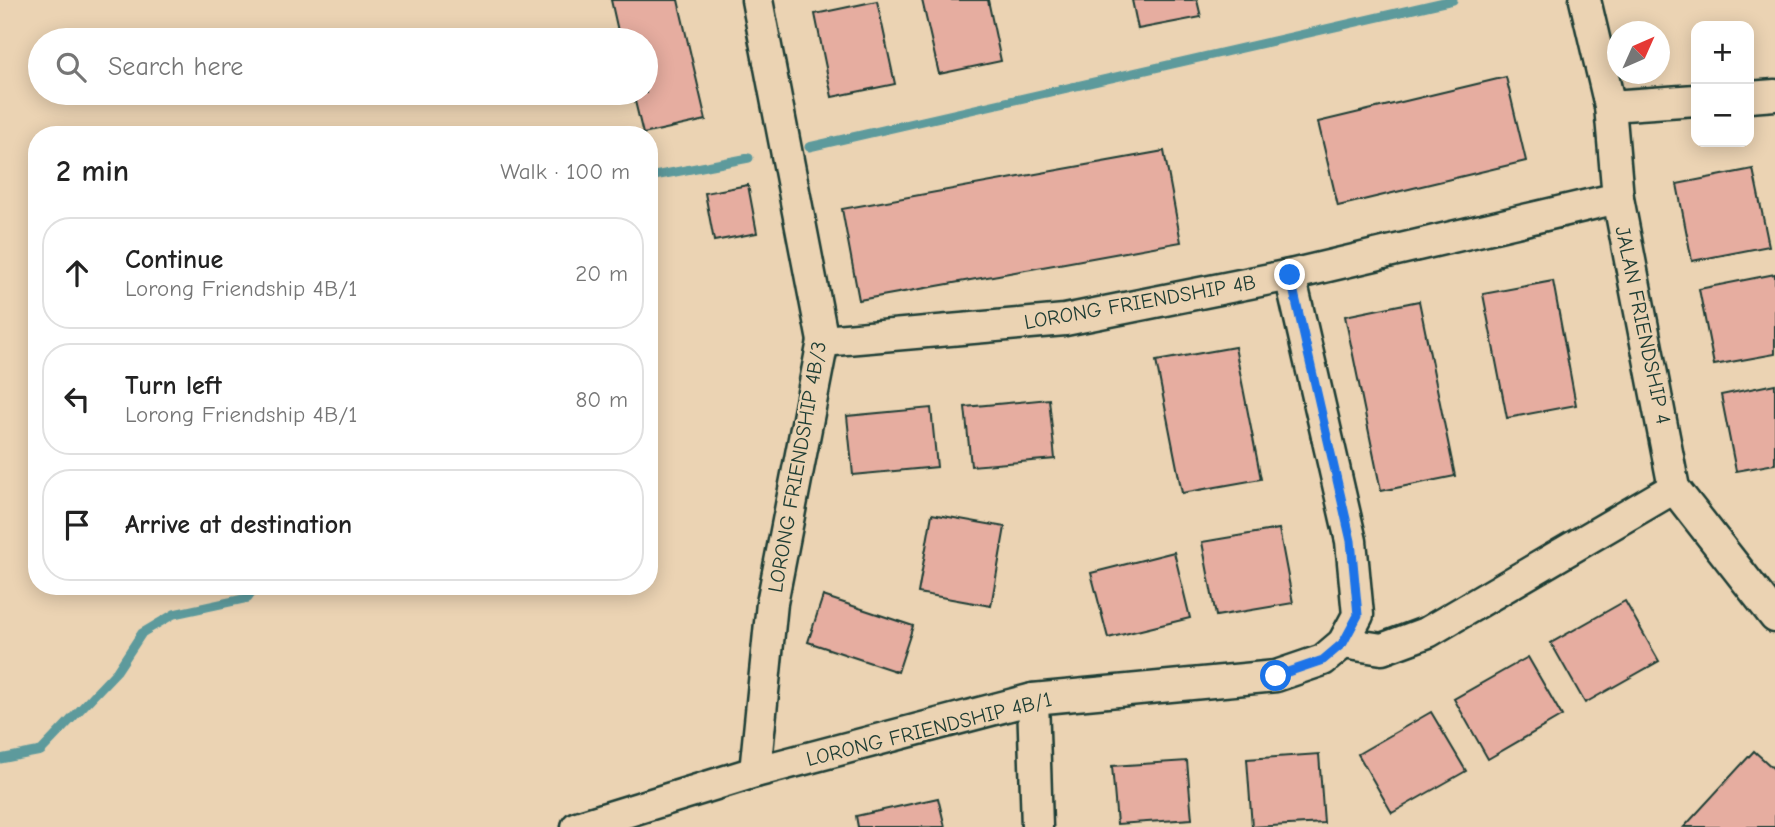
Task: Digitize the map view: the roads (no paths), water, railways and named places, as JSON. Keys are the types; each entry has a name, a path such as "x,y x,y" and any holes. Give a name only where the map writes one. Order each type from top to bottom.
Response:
{"street":[{"name":"LORONG FRIENDSHIP 4B/3","path":"755,772 772,603 823,341 757,0"},
{"name":"JALAN FRIENDSHIP 4","path":"1585,0 1610,106 1618,198 1674,488 1775,617"},
{"path":"1754,97 1775,95"},
{"path":"1610,106 1691,100"},
{"name":"LORONG FRIENDSHIP 4B","path":"823,341 1065,320 1290,275 1618,198"},
{"name":"LORONG FRIENDSHIP 4B/1","path":"577,827 755,772 1033,699 1276,676 1323,660 1343,643 1358,615 1351,541 1290,275"},
{"path":"1343,643 1382,649 1428,632 1674,488"},
{"path":"1033,699 1037,827"}],"waterway":[{"path":"809,147 1453,0"},
{"path":"658,175 749,158"},
{"path":"0,759 41,751 117,671 142,633 174,614 248,598 250,595"}]}
